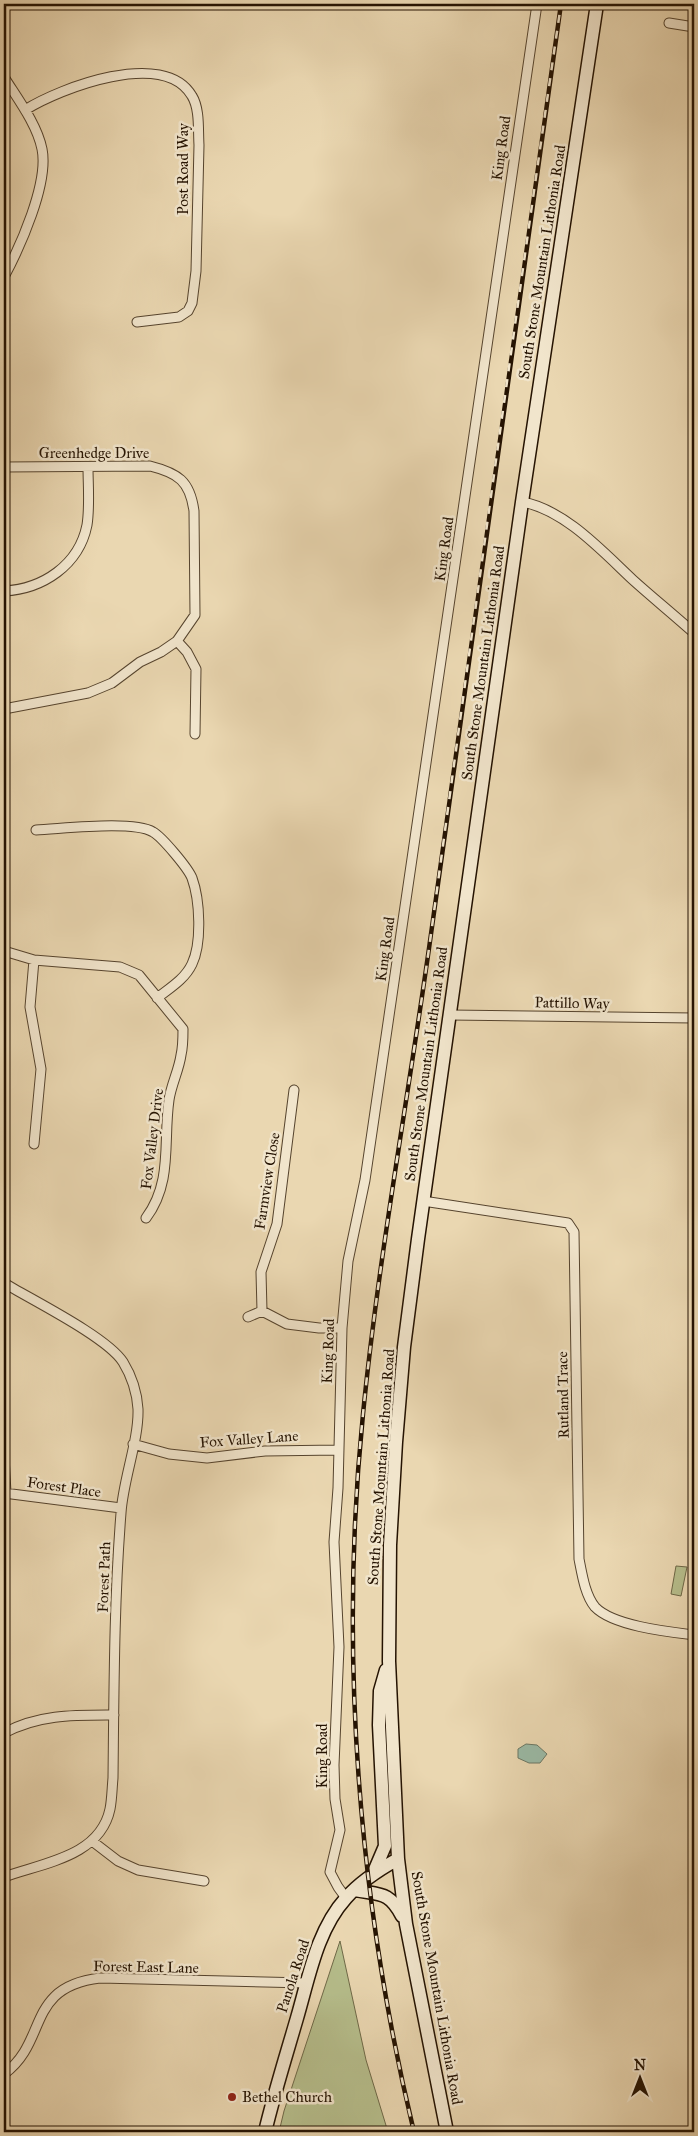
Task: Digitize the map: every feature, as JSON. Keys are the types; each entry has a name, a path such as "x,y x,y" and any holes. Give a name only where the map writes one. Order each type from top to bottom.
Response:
{"main road":[{"name":"South Stone Mountain Lithonia Road","path":"447,2132 406,1924 398,1859 389,1660 390,1545 396,1442 404,1347 423,1201 522,502 597,4"},
{"path":"373,1875 385,1846 379,1725 380,1691 389,1660"},
{"name":"Panola Road","path":"265,2132 317,1948 330,1922 350,1894 373,1875 398,1859"},
{"path":"350,1894 384,1895 394,1902 406,1924"}],"street":[{"name":"King Road","path":"350,1894 338,1888 330,1872 340,1830 335,1799 334,1765 339,1647 334,1542 338,1488 342,1328 348,1261 365,1180 537,4"},
{"path":"669,24 694,28"},
{"name":"Post Road Way","path":"25,110 58,92 114,77 142,73 164,75 175,79 193,97 199,145 196,271 192,303 188,311 179,317 137,322"},
{"path":"4,77 25,110 41,146 43,160 42,176 32,210 12,262 4,277"},
{"name":"Greenhedge Drive","path":"4,467 150,466 170,471 180,478 192,499 194,511 195,615 177,641 161,652 140,662 112,682 88,693 4,709"},
{"path":"4,591 16,590 52,578 73,556 84,534 87,522 88,467"},
{"path":"522,502 538,504 590,538 694,633"},
{"path":"177,641 187,652 196,669 195,734"},
{"path":"36,830 129,825 153,832 166,844 191,876 197,898 198,935 192,963 182,979 157,998"},
{"name":"Fox Valley Drive","path":"4,951 34,960 120,967 139,975 183,1029 181,1056 169,1098 164,1168 160,1194 156,1204 146,1218"},
{"path":"34,960 30,1007 41,1069 34,1144"},
{"name":"Pattillo Way","path":"450,1015 694,1018"},
{"name":"Farmview Close","path":"262,1310 261,1272 277,1224 294,1090"},
{"name":"Rutland Trace","path":"423,1201 568,1223 574,1232 579,1560 583,1580 594,1606 611,1618 656,1630 694,1635"},
{"name":"Forest Path","path":"4,1283 101,1340 122,1361 131,1378 138,1410 133,1444 122,1489 116,1584 113,1778 110,1810 102,1828 92,1841 57,1861 4,1877"},
{"path":"248,1317 262,1310 287,1324 318,1328 342,1328"},
{"name":"Fox Valley Lane","path":"133,1444 169,1454 207,1458 266,1451 338,1450"},
{"path":"4,1456 5,1493"},
{"name":"Forest Place","path":"5,1493 121,1508"},
{"path":"4,1733 21,1725 62,1715 114,1715"},
{"path":"92,1841 118,1861 138,1870 204,1881"},
{"name":"Forest East Lane","path":"4,2074 21,2058 48,2002 65,1988 76,1983 100,1978 307,1983"}],"shaded area":[{"path":"676,1566 687,1567 681,1596 671,1594"},
{"path":"526,1744 537,1745 547,1754 540,1763 529,1763 518,1758 518,1749"},
{"path":"340,1941 366,2060 388,2132 279,2132 284,2111"}],"railway":[{"path":"414,2132 395,2044 379,1955 367,1866 358,1775 354,1685 353,1594 356,1504 363,1414 377,1294 431,934 561,4"}],"place":[{"name":"Bethel Church","path":"232,2097"}]}
